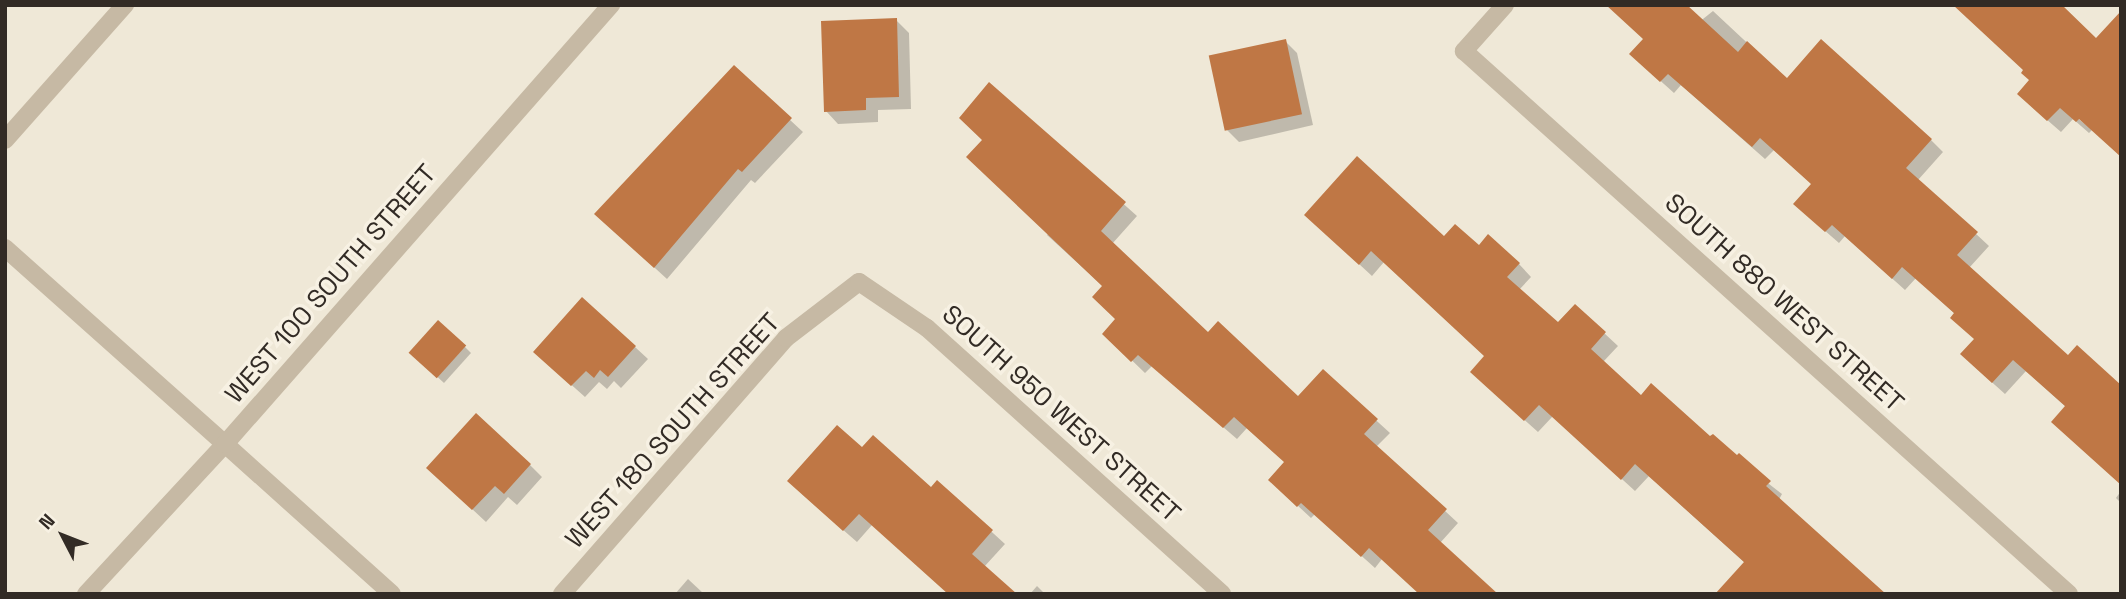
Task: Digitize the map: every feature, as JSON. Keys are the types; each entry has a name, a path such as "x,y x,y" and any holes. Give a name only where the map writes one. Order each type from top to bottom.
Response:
{"street":[{"path":"5,140 125,5"},
{"name":"WEST 100 SOUTH STREET","path":"86,594 225,444 611,5"},
{"name":"SOUTH 880 WEST STREET","path":"1505,5 1464,51 2069,594"},
{"path":"5,248 392,594"},
{"name":"WEST 180 SOUTH STREET","path":"562,594 786,338 859,282"},
{"name":"SOUTH 950 WEST STREET","path":"859,282 927,328 1222,594"}],"building":[{"path":"1606,5 1687,5 1738,52 1747,41 1787,78 1821,39 1932,139 1906,168 1978,232 1957,255 2068,355 2077,345 2121,385 2121,485 2051,422 2065,406 2013,360 1992,383 1960,354 1974,339 1950,318 1954,313 1902,267 1892,279 1832,225 1825,232 1793,204 1811,184 1760,138 1752,147 1668,74 1660,82 1629,54 1643,39"},
{"path":"1953,5 2062,5 2096,38 2121,11 2121,157 2079,119 2076,122 2060,108 2047,121 2017,94 2029,80 2021,73 2023,70"},
{"path":"897,18 899,97 866,98 866,110 824,112 821,21"},
{"path":"1286,39 1302,114 1225,131 1209,55"},
{"path":"734,65 792,118 742,172 738,169 654,268 594,214"},
{"path":"989,82 1126,202 1101,231 1208,332 1218,321 1298,396 1323,369 1378,419 1364,434 1447,509 1428,530 1498,594 1419,594 1369,548 1361,557 1301,503 1297,507 1268,480 1284,462 1234,417 1223,428 1138,355 1131,362 1102,334 1115,319 1092,297 1102,286 966,157 982,140 959,118"},
{"path":"1357,156 1444,236 1455,224 1479,245 1488,234 1520,263 1507,277 1558,322 1575,304 1606,332 1591,349 1641,395 1651,383 1710,436 1713,434 1737,455 1739,453 1771,481 1766,486 1886,594 1715,594 1744,562 1635,464 1621,480 1539,405 1524,421 1470,372 1484,356 1371,251 1359,265 1304,215"},
{"path":"582,297 636,346 608,377 600,370 594,378 586,371 571,386 533,352"},
{"path":"438,320 466,345 437,378 409,353"},
{"path":"476,413 531,464 504,494 495,486 472,510 426,468"},
{"path":"837,425 862,447 873,435 931,487 937,480 993,530 972,554 1017,594 948,594 859,514 843,531 787,481"}]}
